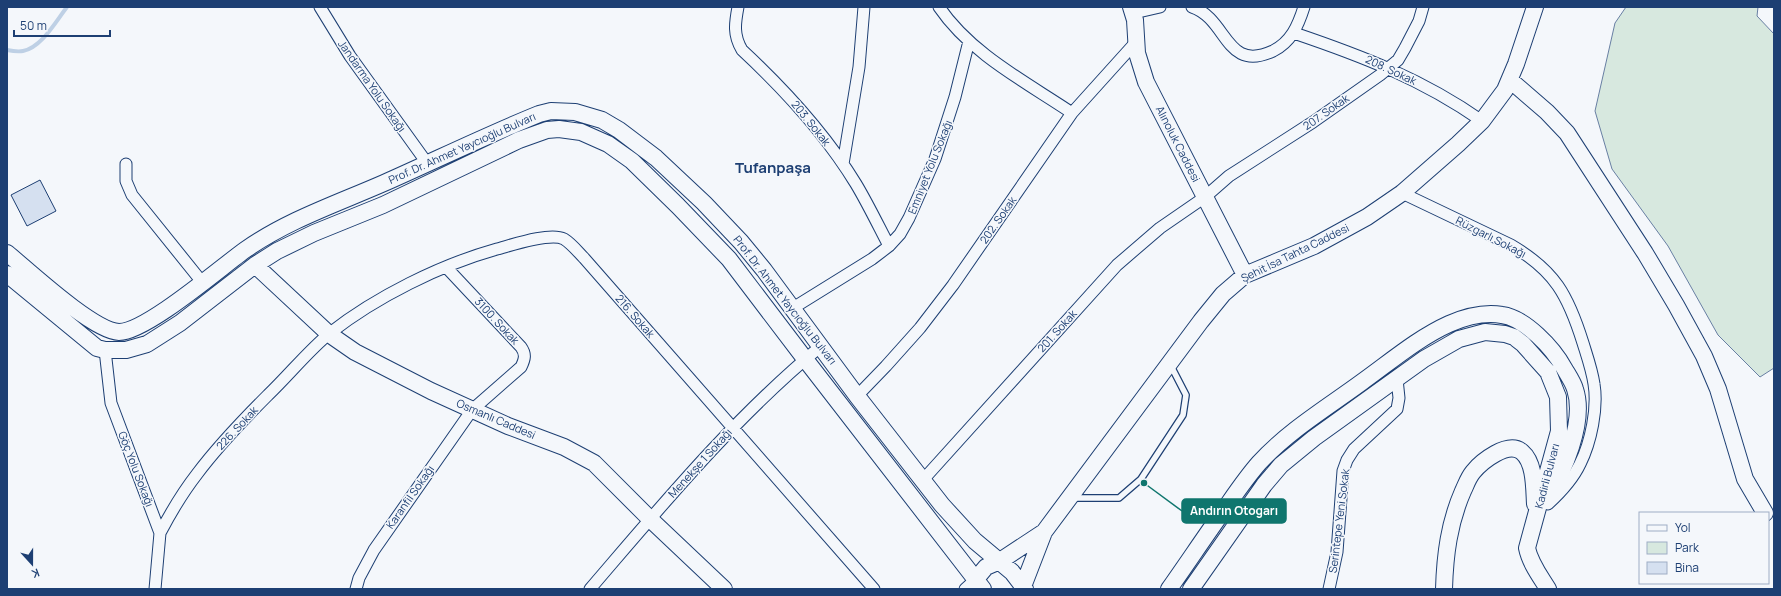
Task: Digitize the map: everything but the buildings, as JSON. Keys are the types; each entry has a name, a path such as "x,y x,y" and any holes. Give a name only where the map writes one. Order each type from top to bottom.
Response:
{"main road":[{"name":"Şehit İsa Tahta Caddesi","path":"1024,588 1044,532 1223,294 1245,275 1314,246 1367,217 1402,193 1458,144 1482,120 1498,101 1510,80 1535,7"},
{"name":"Alınoluk Caddesi","path":"1133,10 1137,53 1146,82 1245,275"},
{"path":"1510,80 1547,112 1567,133 1676,305 1704,356 1718,389 1745,479 1764,512"},
{"name":"Prof. Dr. Ahmet Yaycıoğlu Bulvarı","path":"7,253 88,318 111,331 129,331 139,327 244,250 291,222 516,123 551,111 575,112 596,118 619,130 638,143 677,177 741,242 793,308 857,396 922,481 971,537 1000,561"},
{"name":"Prof. Dr. Ahmet Yaycıoğlu Bulvarı","path":"105,350 132,349 161,337 255,265 294,242 383,205 519,140 547,130 559,129 581,132 608,144 632,161 715,244 739,271 804,360 975,586"},
{"name":"Osmanlı Caddesi","path":"255,265 329,334 355,352 472,410 508,426 564,447 587,459 602,471 724,589"},
{"path":"7,274 97,348 105,350"},
{"name":"Kadirli Bulvarı","path":"1169,589 1236,492 1266,456 1309,420 1417,342 1450,324 1476,316 1502,314 1518,321 1530,330 1553,352 1562,364 1575,389 1577,399 1576,424 1568,455 1559,476 1537,515"},
{"name":"Kadirli Bulvarı","path":"1191,589 1264,485 1281,465 1314,438 1445,346 1471,335 1485,332 1505,334 1514,337 1531,351 1552,379 1558,397 1559,431 1537,515"},
{"path":"1444,589 1446,551 1452,521 1467,481 1479,466 1500,451 1507,448 1518,449 1522,452 1530,465 1537,515 1527,548 1528,556 1548,589"},
{"name":"Şehit İsa Tahta Caddesi","path":"1000,561 1044,532"},
{"path":"975,586 986,567 1000,561 1012,572 1024,588"}],"street":[{"name":"Jandarma Yolu Sokağı","path":"320,7 350,56 427,163"},
{"name":"203. Sokak","path":"738,7 735,35 740,46 796,104 832,148 857,185 889,246"},
{"path":"843,164 858,67 864,7"},
{"path":"939,7 969,41 990,58 1072,113"},
{"path":"1133,10 1160,7"},
{"path":"1200,8 1211,18 1238,52 1248,57 1260,56 1286,43 1294,33 1304,7"},
{"name":"207. Sokak","path":"1205,196 1229,176 1308,126 1398,60 1419,21 1424,7"},
{"name":"208. Sokak","path":"1294,33 1357,54 1388,68 1436,92 1482,120"},
{"name":"Emniyet Yolu Sokağı","path":"793,308 853,271 889,246 900,234 909,218 935,159 956,97 969,41"},
{"name":"202. Sokak","path":"857,396 904,347 933,311 1072,113 1136,42"},
{"path":"126,164 126,181 132,195 202,282"},
{"name":"Rüzgarlı Sokağı","path":"1402,193 1527,254 1550,274 1569,305 1580,334 1594,384 1594,416 1581,464 1558,495 1537,515"},
{"name":"201. Sokak","path":"922,481 1117,265 1160,228 1205,196"},
{"name":"216. Sokak","path":"329,334 375,304 419,279 446,266 478,254 509,246 556,236 563,239 570,243 584,258 874,589"},
{"name":"3100. Sokak","path":"446,266 525,352 525,360 521,367 472,410"},
{"name":"226. Sokak","path":"160,533 182,496 216,450 329,334"},
{"name":"Menekşe 1 Sokağı","path":"590,589 732,427 821,346"},
{"name":"Göç Yolu Sokağı","path":"105,350 111,403 160,533 155,589"},
{"name":"Serintepe Yeni Sokak","path":"1329,589 1337,552 1343,471 1347,460 1354,449 1397,409 1399,398 1397,379"},
{"name":"Karanfil Sokağı","path":"356,589 359,578 374,550 472,410"}],"lane":[{"path":"1070,498 1119,498 1141,479 1183,415 1186,395 1169,364"}],"green space":[{"path":"1626,7 1758,7 1757,16 1774,34 1774,368 1760,377 1718,335 1668,246 1612,169 1595,111 1615,23"}],"waterway":[{"path":"7,50 23,51 30,49 48,33 67,7"}],"place":[{"name":"Andırın Otogarı","path":"1144,483"}],"district":[{"name":"Tufanpaşa","path":"773,168"}]}
